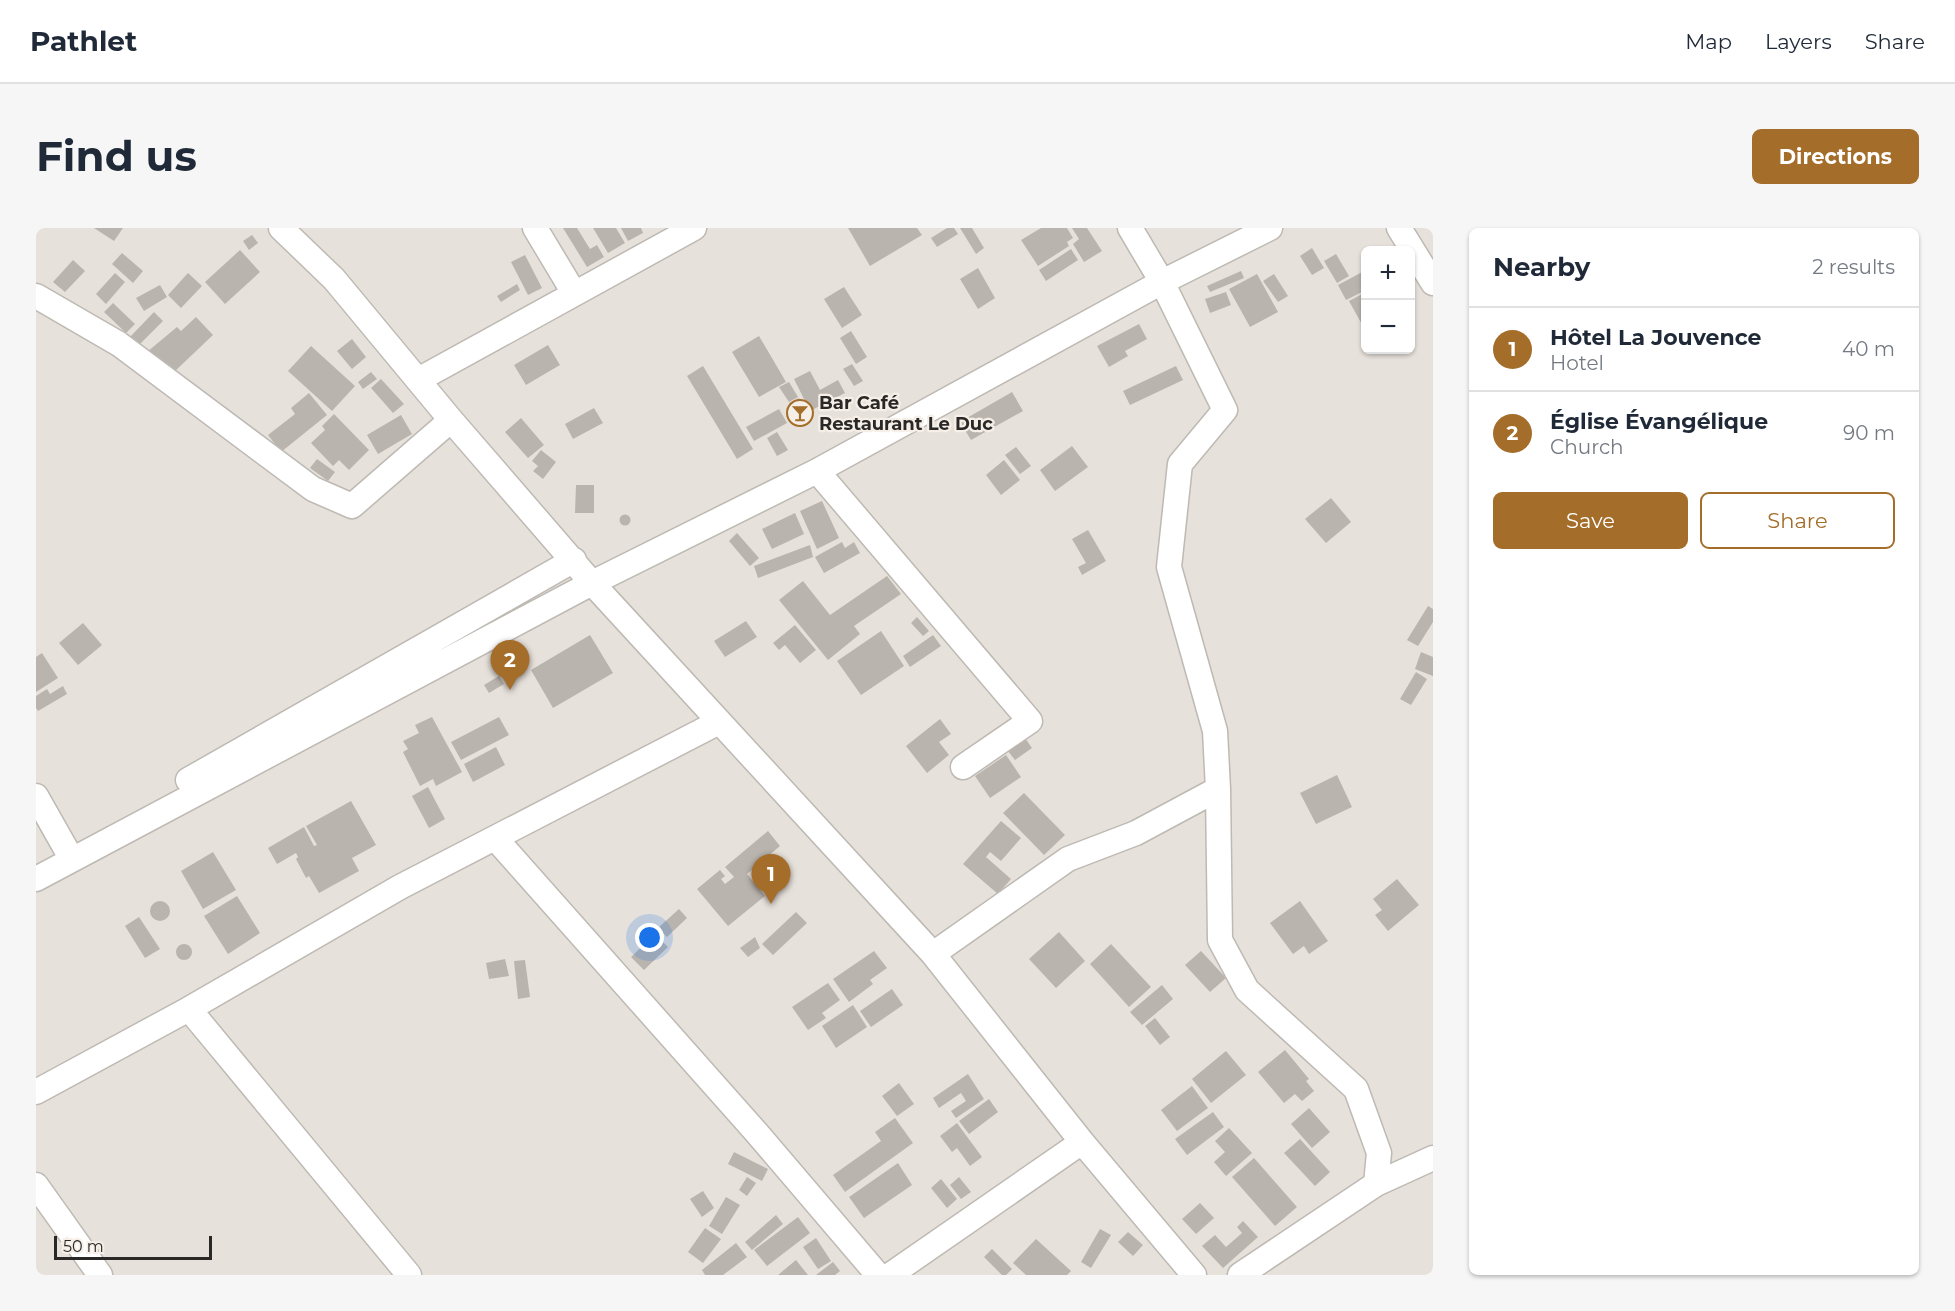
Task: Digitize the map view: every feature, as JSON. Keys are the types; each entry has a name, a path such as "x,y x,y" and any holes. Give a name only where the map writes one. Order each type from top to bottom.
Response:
{"street":[{"path":"281,228 334,279 451,420 592,583 933,954 1082,1142 1194,1275"},
{"path":"535,228 574,293"},
{"path":"418,380 694,228"},
{"path":"1130,228 1162,282 1225,410 1180,464 1168,567 1215,731 1220,940 1247,990 1356,1089 1379,1153 1376,1184"},
{"path":"36,879 592,583 817,471 1162,282 1270,228"},
{"path":"1399,228 1433,283"},
{"path":"36,296 119,344 313,489 352,506 451,420"},
{"path":"817,471 1030,721 963,766"},
{"path":"36,864 574,560"},
{"path":"36,1092 189,1009 400,887 719,722"},
{"path":"933,954 1068,859 1136,833 1218,789"},
{"path":"36,796 66,849"},
{"path":"495,838 756,1132 878,1275"},
{"path":"189,1009 409,1275"},
{"path":"890,1275 1082,1142"},
{"path":"1240,1275 1376,1184 1433,1158"},
{"path":"36,1185 100,1275"}],"building":[{"path":"94,228 123,228 114,241"},
{"path":"563,228 577,228 590,249 597,245 604,257 587,267"},
{"path":"593,228 616,228 625,243 608,253"},
{"path":"621,228 641,228 643,233 628,241"},
{"path":"848,228 917,228 922,235 870,266"},
{"path":"947,228 954,228 958,234 937,247 931,238"},
{"path":"960,228 972,228 984,248 976,254"},
{"path":"1041,228 1067,228 1073,238 1067,242 1069,246 1038,266 1021,240"},
{"path":"1072,228 1087,228 1102,251 1084,262 1073,244 1079,239"},
{"path":"252,235 258,243 249,250 243,241"},
{"path":"1312,248 1324,268 1312,275 1300,256"},
{"path":"1071,249 1078,260 1046,281 1039,270"},
{"path":"240,250 260,272 225,304 205,282"},
{"path":"122,253 143,271 133,283 112,264"},
{"path":"1336,254 1349,276 1337,283 1324,261"},
{"path":"525,255 542,288 528,295 511,262"},
{"path":"73,260 85,271 65,292 53,282"},
{"path":"978,268 995,298 978,309 960,279"},
{"path":"1241,271 1244,278 1210,292 1207,286"},
{"path":"115,273 125,282 106,304 96,294"},
{"path":"188,273 202,286 181,308 168,295"},
{"path":"1361,273 1361,292 1346,300 1338,285"},
{"path":"1257,274 1278,312 1250,327 1229,289"},
{"path":"1274,274 1288,296 1278,302 1263,281"},
{"path":"517,284 520,290 501,302 497,296"},
{"path":"160,285 167,297 144,311 136,298"},
{"path":"844,287 862,315 842,328 824,299"},
{"path":"1226,292 1231,305 1210,313 1205,299"},
{"path":"1361,295 1361,323 1349,301"},
{"path":"113,303 135,324 126,333 104,312"},
{"path":"154,312 163,321 138,346 130,337"},
{"path":"196,317 213,335 174,372 147,352 177,327 181,331"},
{"path":"1139,324 1147,339 1125,351 1128,356 1109,367 1097,346"},
{"path":"851,331 867,357 856,364 840,338"},
{"path":"759,336 786,382 759,397 732,352"},
{"path":"352,339 366,357 352,369 337,351"},
{"path":"548,345 560,365 526,385 514,365"},
{"path":"311,346 355,386 332,411 288,371"},
{"path":"852,364 863,381 854,386 843,369"},
{"path":"703,366 753,449 737,459 687,376"},
{"path":"1176,366 1183,380 1130,405 1123,391"},
{"path":"810,371 820,390 838,380 845,393 810,411 794,379"},
{"path":"371,372 377,379 363,389 358,382"},
{"path":"381,379 404,404 393,413 371,388"},
{"path":"789,382 798,397 789,402 779,387"},
{"path":"1012,392 1023,411 971,440 960,422"},
{"path":"309,393 327,415 281,452 268,435 295,414 291,408"},
{"path":"799,398 807,413 797,419 789,403"},
{"path":"594,408 603,423 573,439 565,424"},
{"path":"779,409 787,423 754,441 746,427"},
{"path":"334,414 369,450 349,470 339,460 333,466 311,443 325,430 322,426"},
{"path":"401,415 412,434 378,454 367,435"},
{"path":"521,418 544,445 528,458 505,432"},
{"path":"777,432 788,450 777,456 767,438"},
{"path":"1072,446 1088,467 1055,491 1040,470"},
{"path":"1016,447 1031,466 1020,474 1005,455"},
{"path":"541,450 556,462 543,479 533,471 538,466 532,461"},
{"path":"317,459 335,472 328,481 310,468"},
{"path":"1004,460 1020,480 1001,495 986,475"},
{"path":"576,485 594,485 594,513 575,513"},
{"path":"1331,498 1351,522 1326,543 1305,519"},
{"path":"822,501 839,538 817,549 800,511"},
{"path":"795,513 804,534 772,549 762,529"},
{"path":"625,514 631,520 625,526 619,520"},
{"path":"1088,530 1106,561 1082,575 1078,567 1086,563 1072,539"},
{"path":"737,533 759,558 750,566 729,541"},
{"path":"842,542 845,548 854,542 860,553 824,573 815,557"},
{"path":"810,545 813,557 758,578 754,566"},
{"path":"887,576 901,594 854,626 860,634 828,660 779,600 803,581 830,615"},
{"path":"1428,606 1433,609 1433,622 1418,646 1407,640"},
{"path":"917,617 929,631 923,636 911,623"},
{"path":"746,621 757,637 725,657 714,641"},
{"path":"83,623 102,645 78,665 59,643"},
{"path":"795,625 816,650 800,663 785,645 779,650 773,643"},
{"path":"881,631 904,666 861,695 837,661"},
{"path":"590,635 613,673 553,708 531,670"},
{"path":"933,635 941,646 910,667 903,656"},
{"path":"1421,652 1433,657 1433,676 1415,669"},
{"path":"42,653 58,678 36,692 36,657"},
{"path":"1416,672 1427,679 1411,705 1400,699"},
{"path":"499,676 504,684 489,693 484,685"},
{"path":"63,686 67,694 38,711 36,696 47,689 50,694"},
{"path":"432,717 462,772 436,786 433,779 420,786 403,752 408,749 403,741 419,733 415,725"},
{"path":"499,717 509,735 461,760 451,742"},
{"path":"940,719 951,734 939,742 949,755 927,773 906,746"},
{"path":"1025,738 1032,748 1015,760 1008,751"},
{"path":"496,747 505,765 473,782 464,764"},
{"path":"1006,755 1021,777 990,798 975,776"},
{"path":"1337,775 1352,807 1316,824 1300,793"},
{"path":"428,787 445,819 429,828 412,796"},
{"path":"1024,793 1065,835 1044,855 1003,813"},
{"path":"351,801 376,845 352,858 359,871 319,893 309,876 306,878 296,859 298,857 296,853 277,864 268,848 304,827 314,846 317,845 306,826"},
{"path":"1001,821 1021,838 1001,861 990,852 986,857 1011,879 998,894 963,864"},
{"path":"768,831 780,846 747,874 765,896 728,926 697,889 720,870 725,876 721,879 725,884 734,877 725,867"},
{"path":"213,852 236,890 203,909 181,871"},
{"path":"1397,879 1419,905 1388,931 1375,915 1382,910 1373,899"},
{"path":"237,896 260,933 228,954 204,916"},
{"path":"160,901 167,904 170,911 167,918 160,921 153,918 150,911 153,904"},
{"path":"1300,901 1328,941 1309,954 1304,946 1293,954 1270,923"},
{"path":"679,909 687,918 667,937 658,928"},
{"path":"796,912 807,923 773,955 762,944"},
{"path":"139,917 160,949 145,958 125,926"},
{"path":"1059,932 1085,961 1056,988 1029,959"},
{"path":"655,934 668,947 644,970 631,957"},
{"path":"755,937 760,948 748,957 740,948"},
{"path":"184,944 190,946 192,952 190,958 184,960 178,958 176,952 178,946"},
{"path":"1111,944 1151,987 1129,1007 1090,964"},
{"path":"874,951 887,968 870,980 873,984 849,1002 833,979"},
{"path":"1201,951 1226,978 1210,992 1185,965"},
{"path":"505,959 509,976 489,979 486,963"},
{"path":"525,960 530,997 518,999 514,961"},
{"path":"828,983 840,1000 822,1013 826,1018 808,1030 792,1007"},
{"path":"1162,985 1173,999 1142,1025 1130,1012"},
{"path":"892,989 903,1005 871,1027 860,1011"},
{"path":"853,1005 867,1027 836,1048 822,1026"},
{"path":"1155,1018 1170,1037 1160,1045 1145,1026"},
{"path":"1285,1050 1309,1079 1306,1081 1314,1091 1302,1101 1295,1094 1284,1103 1258,1072"},
{"path":"1226,1051 1246,1075 1211,1103 1192,1079"},
{"path":"968,1074 984,1099 956,1118 951,1111 966,1101 961,1093 939,1108 933,1098"},
{"path":"899,1083 914,1104 897,1116 882,1096"},
{"path":"1192,1086 1208,1108 1177,1131 1161,1110"},
{"path":"989,1099 998,1112 969,1134 959,1121"},
{"path":"1309,1108 1330,1132 1312,1148 1291,1124"},
{"path":"1213,1112 1224,1127 1187,1155 1175,1139"},
{"path":"895,1118 913,1143 845,1192 833,1175 881,1141 875,1132"},
{"path":"957,1123 982,1157 970,1166 957,1148 952,1152 940,1136"},
{"path":"1229,1128 1252,1153 1226,1176 1214,1162 1225,1152 1215,1141"},
{"path":"1300,1139 1330,1172 1315,1186 1284,1153"},
{"path":"734,1152 768,1169 762,1181 728,1164"},
{"path":"1254,1158 1297,1207 1275,1226 1232,1177"},
{"path":"898,1163 912,1185 864,1218 849,1197"},
{"path":"747,1177 756,1183 747,1196 739,1190"},
{"path":"959,1177 971,1192 961,1199 950,1185"},
{"path":"941,1179 957,1199 947,1208 931,1188"},
{"path":"703,1191 714,1208 702,1217 690,1199"},
{"path":"726,1197 740,1205 722,1234 709,1226"},
{"path":"1200,1203 1214,1218 1196,1234 1182,1219"},
{"path":"776,1215 783,1224 752,1250 745,1242"},
{"path":"798,1217 810,1233 767,1266 754,1250"},
{"path":"1243,1221 1258,1237 1223,1268 1202,1246 1215,1235 1226,1247 1242,1233 1237,1227"},
{"path":"705,1228 721,1239 703,1263 688,1252"},
{"path":"1100,1229 1111,1235 1091,1268 1081,1262"},
{"path":"1128,1232 1143,1245 1133,1256 1118,1242"},
{"path":"816,1238 831,1261 818,1269 803,1247"},
{"path":"1036,1239 1071,1271 1067,1275 1026,1275 1013,1263"},
{"path":"736,1243 747,1257 723,1275 705,1275 702,1270"},
{"path":"992,1249 1012,1269 1006,1275 1002,1275 984,1257"},
{"path":"796,1260 808,1275 778,1275"},
{"path":"833,1262 840,1271 835,1275 816,1275"}],"place":[{"name":"Bar Café Restaurant Le Duc","path":"800,413"},
{"name":"Église Évangélique","path":"510,690"},
{"name":"Hôtel La Jouvence","path":"771,904"}]}
